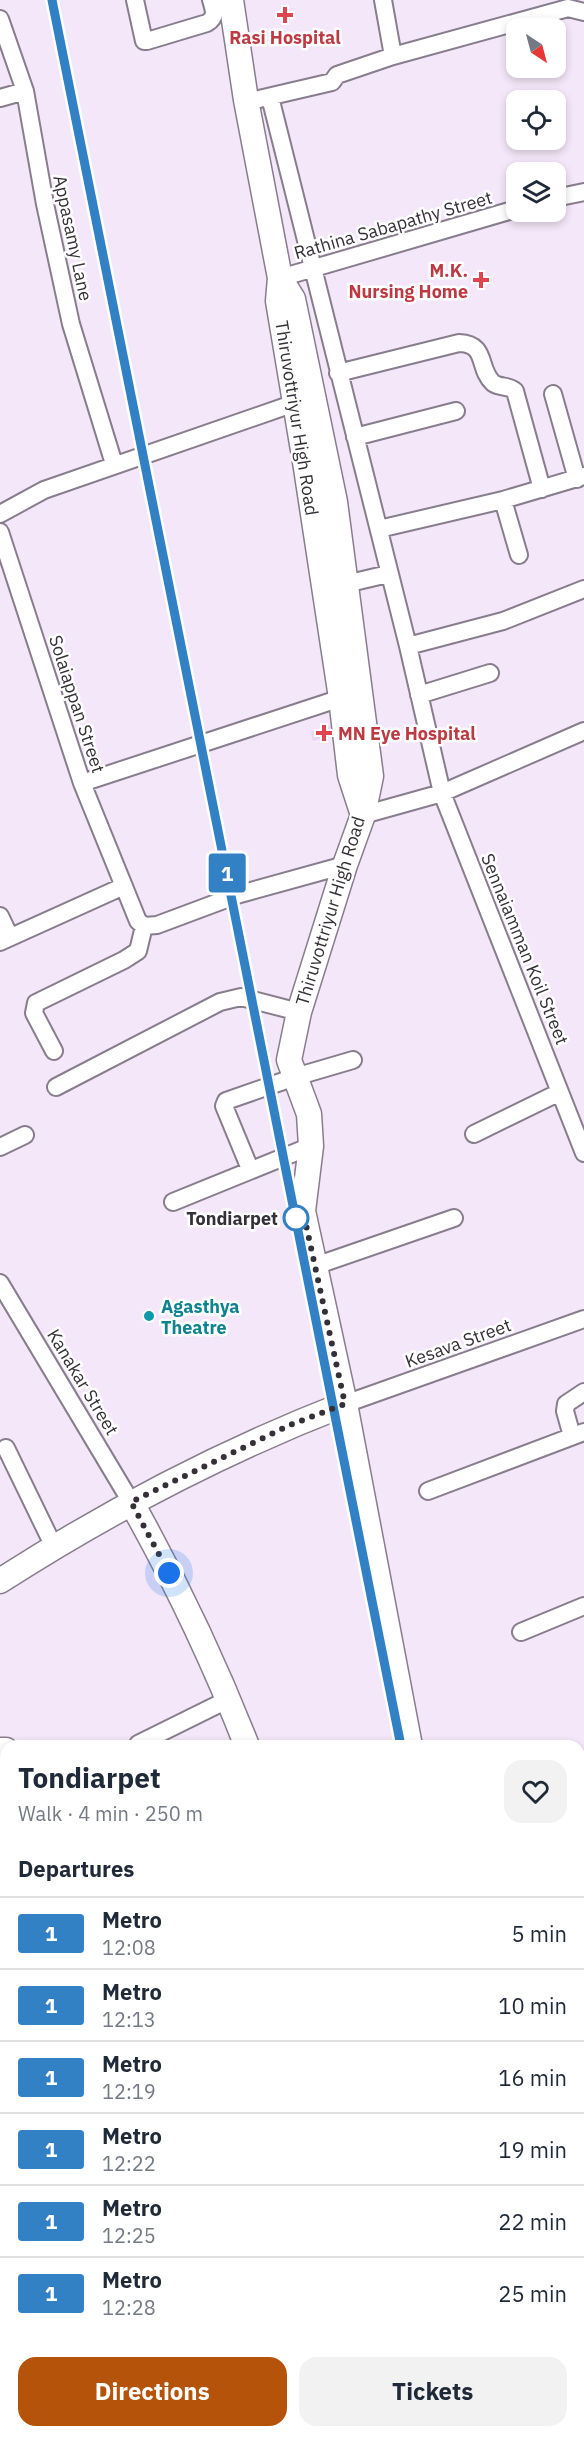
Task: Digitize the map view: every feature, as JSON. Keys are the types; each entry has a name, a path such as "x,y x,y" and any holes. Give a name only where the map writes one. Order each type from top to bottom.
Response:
{"main road":[{"name":"Thiruvottriyur High Road","path":"226,12 246,100 280,278 278,302 295,402 335,587 341,698 350,775 363,815 299,1012 289,1060 309,1114 311,1146 303,1211 345,1404 409,1740"},
{"path":"280,278 293,299 335,502 335,587 371,776 363,815"},
{"path":"0,1581 131,1502 290,1425 345,1404"},
{"path":"131,1502 161,1556 229,1700 245,1740"}],"street":[{"path":"135,0 144,41 196,27 226,12"},
{"path":"211,0 215,13 226,12"},
{"path":"383,0 393,56"},
{"path":"246,100 270,97 332,82 338,75 393,56 573,7"},
{"name":"Appasamy Lane","path":"0,19 25,91 45,204 71,324 114,464"},
{"path":"0,98 25,91"},
{"name":"Sennaiamman Koil Street","path":"270,97 379,529 388,574 408,646 442,793 584,1153"},
{"path":"566,196 584,192"},
{"name":"Rathina Sabapathy Street","path":"280,278 506,212"},
{"path":"338,373 459,343 476,347 491,381 497,385 511,387 515,391 542,489"},
{"path":"379,529 503,500 580,477 553,394"},
{"path":"0,514 44,490 295,402"},
{"path":"355,437 456,411"},
{"path":"503,500 519,555"},
{"name":"Solaiappan Street","path":"0,532 82,783 138,921 144,926"},
{"path":"335,587 388,574"},
{"path":"408,646 503,621 584,589"},
{"path":"419,695 490,673"},
{"path":"82,783 341,698"},
{"path":"363,815 442,793 584,731"},
{"path":"54,1051 34,1013 36,1003 138,951 144,926 157,925 240,894 345,865"},
{"path":"0,916 5,940 124,886"},
{"path":"56,1087 220,1002 241,997 299,1012"},
{"path":"250,1169 224,1106 226,1101 353,1060"},
{"path":"474,1134 560,1092"},
{"path":"0,1147 25,1135"},
{"path":"173,1202 311,1146"},
{"path":"315,1266 454,1218"},
{"name":"Kanakar Street","path":"0,1283 131,1502"},
{"name":"Kesava Street","path":"345,1404 584,1319"},
{"path":"428,1491 578,1434 564,1411 566,1404 584,1392"},
{"path":"6,1448 55,1549"},
{"path":"521,1632 584,1605"},
{"path":"146,1740 229,1700"}],"shaded area":[{"name":"MN Eye Hospital","path":"335,725 337,734 313,741 311,732"}],"metro line":[{"name":"1","path":"52,0 400,1740"}],"place":[{"name":"Rasi Hospital","path":"285,15"},
{"name":"M.K. Nursing Home","path":"481,280"},
{"name":"MN Eye Hospital","path":"324,733"},
{"name":"Tondiarpet","path":"296,1218"},
{"name":"Agasthya Theatre","path":"149,1316"}],"route":[{"path":"169,1573 131,1502 290,1425 345,1404 303,1211 296,1218"}]}
